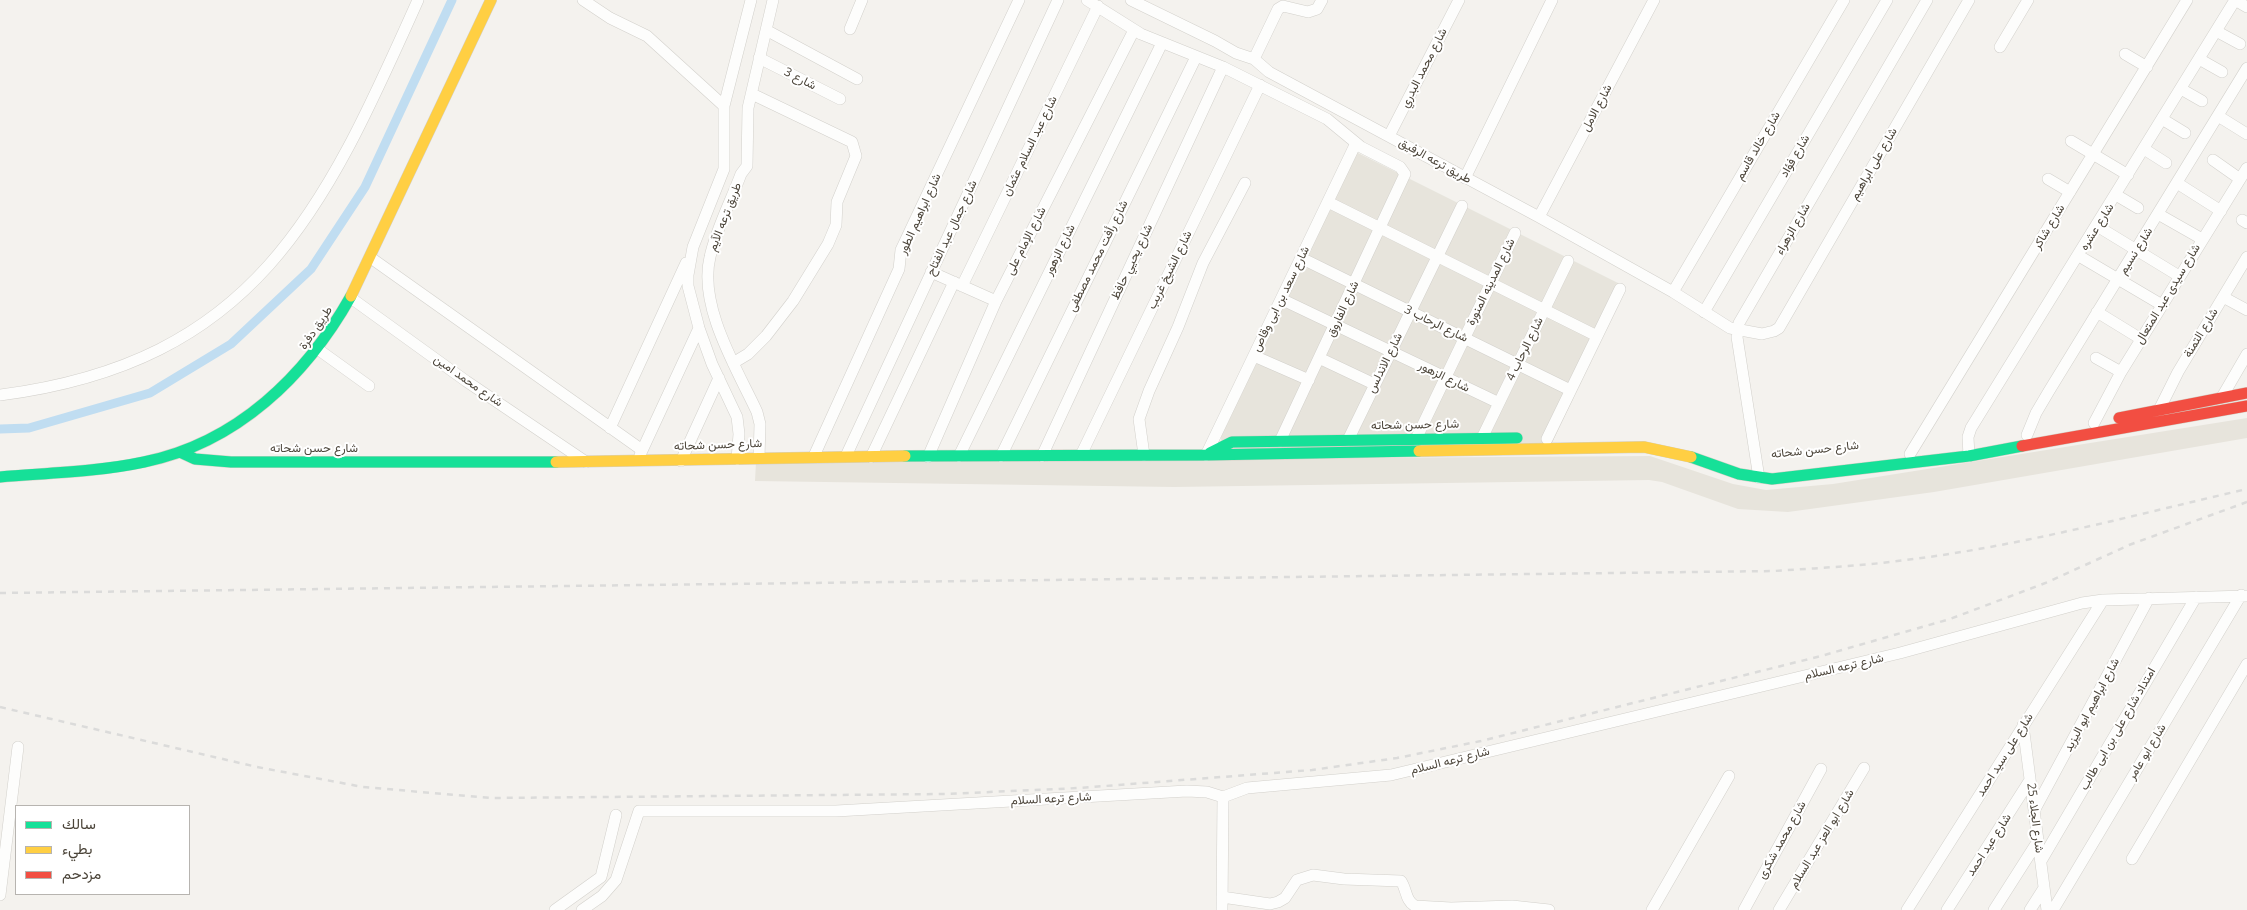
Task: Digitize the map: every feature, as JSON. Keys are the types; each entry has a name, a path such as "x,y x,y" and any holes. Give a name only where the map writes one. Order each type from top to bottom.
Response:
{"main road":[{"name":"طريق دفرة","path":"0,477 109,467 150,461 180,452 215,437 248,416 284,388 319,350 351,298 491,0"},
{"name":"شارع حسن شحاته","path":"180,452 195,458 231,462 586,462 640,455 681,461 814,456 1206,455 1644,447 1670,451 1734,473 1759,473 1859,464 1968,451 2223,403 2247,393"},
{"name":"شارع حسن شحاته","path":"1859,464 1910,454 1968,451 2027,435 2159,410 2223,403 2247,406"},
{"path":"215,437 219,452 231,462"},
{"name":"شارع حسن شحاته","path":"1206,455 1232,442 1482,438 1662,441 1737,464 1759,473"}],"street":[{"path":"0,395 68,384 131,363 168,346 193,331 244,293 291,241 325,189 382,80 418,0"},
{"path":"583,0 610,18 647,36 724,106"},
{"name":"طريق ترعه الآيم","path":"737,459 739,434 737,417 719,378 700,328 688,286 689,263 693,247 724,168 724,106 751,0"},
{"name":"طريق ترعه الآيم","path":"759,458 760,424 757,412 718,326 708,290 708,265 741,174 746,166 748,108 773,0"},
{"path":"850,29 862,0"},
{"name":"شارع ابراهيم الطور","path":"814,456 899,269 901,250 1019,0"},
{"name":"شارع جمال عبد الفتاح","path":"846,456 1058,0"},
{"name":"طريق ترعه الرفيق","path":"1087,0 1134,30 1260,85 1332,122 1356,143 1400,167 1405,176"},
{"name":"طريق ترعه الرفيق","path":"1130,0 1236,53 1254,59 1269,72 1539,217 1673,292 1717,321 1736,330 1762,334 1779,328"},
{"path":"1254,59 1280,4 1308,12 1317,9 1322,0"},
{"name":"شارع محمد البدري","path":"1389,136 1459,0"},
{"path":"1465,178 1552,0"},
{"name":"شارع الامل","path":"1539,217 1654,0"},
{"name":"شارع خالد قاسم","path":"1673,292 1844,0"},
{"name":"شارع فؤاد","path":"1704,312 1887,0"},
{"name":"شارع الزهراء","path":"1736,330 1746,308 1927,0"},
{"name":"شارع على ابراهيم","path":"1779,328 1969,0"},
{"path":"2000,47 2028,0"},
{"name":"شارع شاكر","path":"1910,454 2186,0"},
{"path":"2235,0 2247,7"},
{"name":"شارع عشره","path":"1968,451 1972,428 2235,0"},
{"name":"شارع عبد السلام عثمان","path":"871,456 1098,6"},
{"path":"766,30 857,78"},
{"name":"شارع الإمام على","path":"928,456 996,301 1134,30"},
{"path":"2216,31 2240,44"},
{"name":"شارع الزهور","path":"959,456 1162,43"},
{"path":"2125,54 2147,67"},
{"name":"شارع رأفت محمد مصطفى","path":"1001,456 1196,56"},
{"name":"شارع 3","path":"759,58 840,99"},
{"path":"2199,59 2222,72"},
{"name":"شارع يحيي حافظ","path":"1042,456 1223,68"},
{"name":"شارع نسيم","path":"2027,435 2036,413 2218,116 2242,88 2247,68"},
{"name":"شارع الشيخ غريب","path":"1081,455 1260,85"},
{"path":"2181,89 2202,101"},
{"path":"734,363 748,354 766,336 793,301 828,244 836,225 837,202 856,156 852,142 752,94"},
{"path":"2218,116 2247,134"},
{"path":"2162,119 2185,133"},
{"path":"2071,141 2128,175"},
{"name":"شارع سعد بن ابى وقاص","path":"1206,455 1356,143"},
{"path":"2144,149 2166,163"},
{"path":"2213,160 2240,180"},
{"name":"شارع سيدى عبد المتعال","path":"2094,423 2121,372 2247,168"},
{"name":"شارع الفاروق","path":"1280,441 1405,176"},
{"path":"2048,179 2070,192"},
{"path":"1144,455 1138,419 1178,327 1202,263 1244,183"},
{"path":"2177,183 2221,210"},
{"path":"2116,195 2138,208"},
{"path":"1328,202 1597,336"},
{"name":"شارع الاندلس","path":"1348,440 1462,206"},
{"path":"2158,214 2202,239"},
{"path":"2097,226 2179,276"},
{"name":"شارع المدينه المنورة","path":"1416,439 1515,233"},
{"path":"610,428 693,247"},
{"path":"2079,256 2162,305"},
{"path":"371,258 610,428 640,455 700,328"},
{"name":"شارع الرحاب 3","path":"1301,258 1570,390"},
{"name":"شارع الرحاب 4","path":"1482,438 1568,261"},
{"name":"شارع التمنة","path":"2159,410 2178,372 2246,261"},
{"path":"932,272 996,301"},
{"path":"1547,439 1620,289"},
{"path":"2223,297 2247,310"},
{"name":"شارع محمد امين","path":"351,298 466,381 586,462"},
{"name":"شارع الزهور","path":"1281,299 1499,403"},
{"path":"2097,312 2141,339"},
{"path":"1736,330 1759,473"},
{"path":"319,350 370,386"},
{"path":"2223,403 2247,354"},
{"path":"1254,356 1309,380"},
{"path":"1320,358 1374,384"},
{"path":"2096,358 2121,372"},
{"path":"681,461 719,378"},
{"name":"شارع ترعه السلام","path":"582,910 602,896 616,880 639,811 836,811 1187,791 1207,792 1224,797 1247,788 1391,775 1900,653 2103,600 2226,596 2245,592"},
{"name":"شارع ابو عامر","path":"2053,910 2245,592"},
{"name":"امتداد شارع على بن ابى طالب","path":"2040,861 2196,597"},
{"name":"شارع ابراهيم ابو اليزيد","path":"2034,811 2149,598"},
{"name":"شارع على سيد احمد","path":"1907,910 2103,600"},
{"path":"2132,859 2247,664"},
{"name":"شارع الجلاء 25","path":"2023,725 2047,910"},
{"path":"0,895 18,747"},
{"name":"شارع ابو العز عبد السلام","path":"1780,910 1864,768"},
{"name":"شارع محمد شكرى","path":"1744,910 1821,769"},
{"path":"1652,910 1728,776"},
{"name":"شارع عيد احمد","path":"1947,910 2030,780"},
{"path":"1222,910 1224,797"},
{"path":"555,910 601,877 616,815"},
{"path":"1994,910 2038,841"},
{"path":"1222,897 1270,904 1285,898 1297,880 1313,875 1344,879 1401,881 1409,902 1420,907 1512,906 1549,910"},
{"path":"2030,910 2044,888"}],"shaded area":[{"path":"1356,152 1626,287 1552,443 1222,450 1221,437"},
{"path":"2247,418 2247,438 1934,492 1788,512 1738,509 1662,482 1649,480 1174,487 755,481 756,462 1650,456 1733,484 1766,490 1833,484"}],"waterway":[{"path":"0,429 29,428 150,393 231,344 311,269 365,187 452,0"}],"railway":[{"path":"0,593 1774,571 1890,562 1992,547 2247,489"},
{"path":"0,707 257,767 363,787 491,798 945,794 1079,788 1312,770 1397,758 1481,741 1821,656 1950,619 2048,582 2129,545 2247,502"}],"traffic: fast":[{"path":"0,477 90,470 144,462 178,453 209,439 238,422 266,402 290,379 313,353 351,296"},
{"path":"1210,453 1232,442 1517,438"},
{"path":"1691,457 1739,474 1772,479 1969,456 2022,446"},
{"path":"905,456 1206,455 1419,451"},
{"path":"180,452 195,459 231,462 556,462"}],"traffic: slow":[{"path":"351,296 491,0"},
{"path":"1419,451 1644,447 1691,457"},
{"path":"556,462 905,456"}],"traffic: jam":[{"path":"2119,418 2247,393"},
{"path":"2022,446 2247,406"}]}
